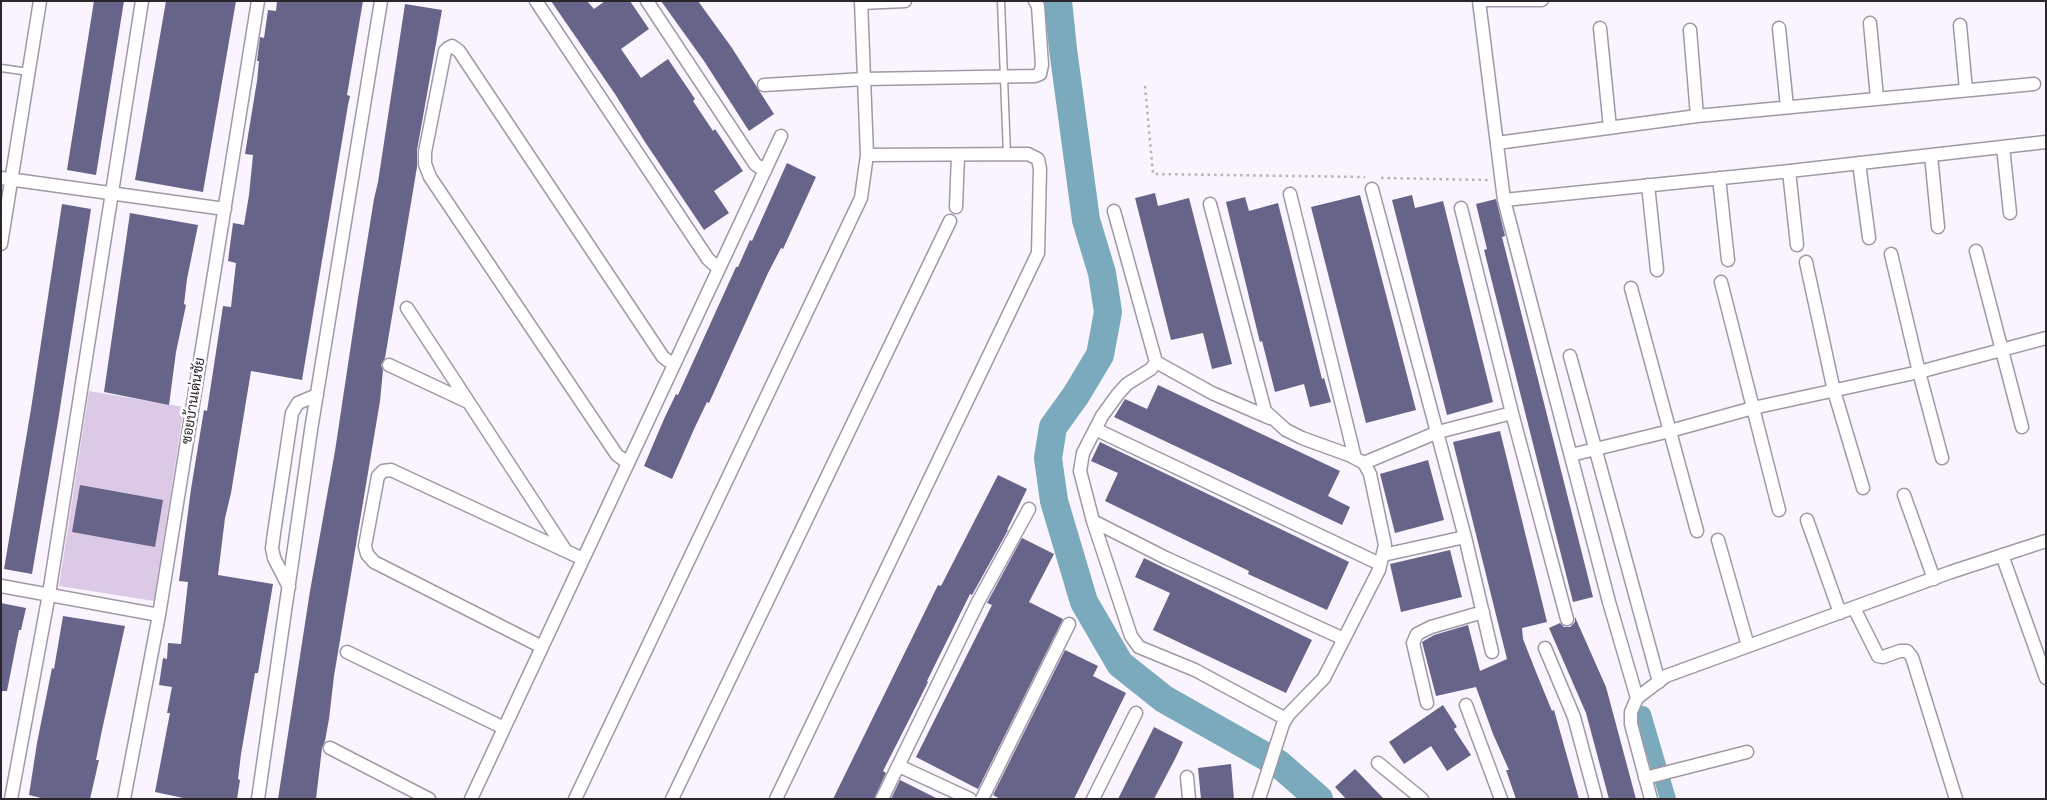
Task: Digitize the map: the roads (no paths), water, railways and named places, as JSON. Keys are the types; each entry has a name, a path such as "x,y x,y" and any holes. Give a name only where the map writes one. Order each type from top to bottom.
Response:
{"street":[{"path":"1,244 6,178 28,72 40,1"},
{"path":"11,799 49,594 142,1"},
{"name":"ซอยบ้านเด่นชัย","path":"124,799 159,615 258,1"},
{"path":"258,799 317,395 381,1"},
{"path":"536,1 708,259 718,269"},
{"path":"647,1 755,164 764,171"},
{"path":"574,799 861,198 867,155 861,2 905,1"},
{"path":"764,85 864,79 1035,76 1040,74 1042,65 1038,6 1034,1"},
{"path":"1479,2 1504,200 1609,602 1637,698"},
{"path":"1870,23 1877,98"},
{"path":"1960,25 1966,90"},
{"path":"1600,28 1610,128"},
{"path":"1779,28 1787,107"},
{"path":"1690,30 1697,116"},
{"path":"628,463 618,455 430,177 425,164 425,152 448,48 452,46 459,51 663,357 674,365"},
{"path":"1497,143 1697,116 2034,84"},
{"path":"471,799 781,136"},
{"path":"1504,200 2046,142"},
{"path":"2003,147 2010,213"},
{"path":"776,799 1038,253 1040,169 1038,159 1028,154 867,155"},
{"path":"956,208 958,155"},
{"path":"1931,155 1938,227"},
{"path":"1859,163 1869,238"},
{"path":"1789,171 1797,245"},
{"path":"6,178 225,209"},
{"path":"1719,178 1728,260"},
{"path":"1373,181 1465,537 1492,652"},
{"path":"1648,185 1657,270"},
{"path":"1261,793 1286,719 1324,678 1382,560 1385,545 1370,474 1359,460 1290,194"},
{"path":"1210,204 1260,397 1265,410 1286,430 1359,460 1438,432 1512,413"},
{"path":"1461,208 1512,413 1567,619"},
{"path":"1114,211 1156,362 1218,396 1272,418"},
{"path":"672,799 950,221"},
{"path":"1976,251 2022,427"},
{"path":"1891,254 1942,458"},
{"path":"1806,262 1834,391 1863,488"},
{"path":"1721,282 1779,510"},
{"path":"1631,288 1697,530"},
{"path":"407,308 567,551"},
{"path":"1570,455 1670,431 1753,408 1919,372 2046,338"},
{"path":"1570,356 1659,682"},
{"path":"1156,362 1151,369 1127,384 1118,394 1094,429 1082,454 1080,471 1093,521 1131,636 1139,647 1195,670 1286,719"},
{"path":"389,365 468,402"},
{"path":"289,587 274,558 272,548 274,533 292,413 298,403 317,395"},
{"path":"1094,429 1382,560 1465,537"},
{"path":"542,647 374,562 366,554 365,546 378,476 383,471 391,470 583,559"},
{"path":"1904,495 1934,579"},
{"path":"882,799 978,602 1029,508"},
{"path":"1807,520 1840,613"},
{"path":"1093,521 1175,562 1344,639"},
{"path":"1718,540 1748,646"},
{"path":"1652,799 1631,724 1631,712 1637,698 1666,676 1934,579 2046,541"},
{"path":"2002,555 2046,678"},
{"path":"1,586 159,615"},
{"path":"1854,608 1878,656 1883,657 1900,651 1907,651 1912,657 1956,799"},
{"path":"1427,703 1413,643 1417,634 1431,627 1483,612"},
{"path":"982,799 1069,624"},
{"path":"1545,648 1574,717 1596,799"},
{"path":"347,652 504,728"},
{"path":"1466,706 1501,799"},
{"path":"1093,799 1136,713"},
{"path":"330,748 429,799"},
{"path":"1645,778 1747,752"},
{"path":"1378,763 1422,799"},
{"path":"899,766 970,799"},
{"path":"1187,777 1189,799"}],"lane":[{"path":"1001,1 1007,155"},
{"path":"1479,2 1542,3 1546,1"},
{"path":"1,68 28,72"}],"waterway":[{"path":"1058,1 1086,220 1102,273 1108,312 1100,355 1076,395 1053,427 1048,458 1054,501 1084,602 1120,664 1164,699 1279,764 1319,799"},
{"path":"1643,714 1668,799"}]}
